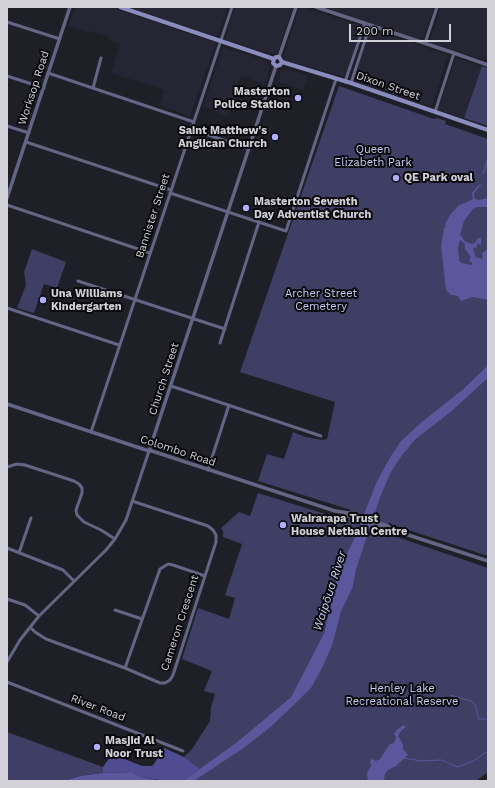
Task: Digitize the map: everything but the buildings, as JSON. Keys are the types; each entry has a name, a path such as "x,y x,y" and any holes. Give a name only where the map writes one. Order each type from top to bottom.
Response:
{"main road":[{"path":"120,7 274,59 276,57 280,57 282,62 280,65 276,66 273,63 274,59"},
{"name":"Dixon Street","path":"282,62 351,83 488,130"}],"street":[{"name":"Worksop Road","path":"7,198 70,7"},
{"name":"Bannister Street","path":"91,432 232,7"},
{"path":"280,57 296,7"},
{"path":"316,7 488,65"},
{"path":"425,43 437,7"},
{"path":"7,22 60,39"},
{"path":"345,82 365,23"},
{"path":"351,83 370,25"},
{"path":"435,112 454,53"},
{"path":"93,88 102,58"},
{"name":"Church Street","path":"7,662 20,640 39,616 106,550 115,539 126,520 276,66"},
{"path":"48,73 194,122"},
{"path":"7,76 44,88"},
{"path":"26,142 286,231 336,79"},
{"path":"7,126 29,133"},
{"path":"191,129 249,148"},
{"path":"7,205 150,253"},
{"path":"220,343 259,222"},
{"path":"78,281 225,329"},
{"path":"7,308 119,345"},
{"path":"171,386 322,436"},
{"name":"Colombo Road","path":"7,404 347,514 488,562"},
{"path":"208,470 229,405"},
{"path":"7,467 17,464 25,465 79,484 82,488 82,493 76,510 77,515 84,522 115,539"},
{"name":"Cameron Crescent","path":"30,627 46,639 125,668 160,683 165,683 170,680 173,675 216,542 216,535 208,526 132,501"},
{"path":"19,553 31,518"},
{"path":"7,548 63,570 74,581"},
{"path":"125,668 160,569 168,564 205,576"},
{"path":"7,599 25,605 39,616"},
{"path":"115,610 142,619"},
{"name":"River Road","path":"7,682 183,751"}],"shaded area":[{"path":"75,7 111,7 216,43 190,117 160,105 164,90 111,73 120,44 108,40 109,37 89,31 88,33 68,26"},
{"path":"128,7 228,7 218,37"},
{"path":"235,7 293,7 277,55 224,40"},
{"path":"300,7 304,7 362,27 345,77 284,60 283,58"},
{"path":"324,7 434,7 422,41"},
{"path":"441,7 488,7 488,54 485,60 430,43"},
{"path":"370,29 448,55 432,107 354,81"},
{"path":"223,47 267,61 270,66 265,84 241,76 228,116 203,107"},
{"path":"456,58 482,66 464,118 438,110"},
{"path":"288,69 308,76 303,90 278,82 281,71 284,72"},
{"path":"480,184 481,185 474,193 475,199 479,200 488,198 488,207 477,207 473,209 464,221 460,235 464,241 471,244 475,243 478,238 481,238 481,245 477,243 477,247 473,248 476,258 483,258 482,253 488,249 488,300 473,297 461,301 458,296 451,295 446,290 441,246 444,228 446,227 445,224 450,215 458,206 473,199 472,193","holes":["460,240 465,244 465,249 471,257 469,260 472,265 461,263 459,260 458,247"]},
{"path":"488,365 488,378 452,411 416,439 403,454 391,472 380,498 356,570 353,587 341,612 333,643 311,688 273,725 245,747 194,781 183,781 237,742 291,697 324,633 339,569 355,537 376,483 391,456 401,441 423,421 461,391"},
{"path":"403,725 406,727 398,736 403,744 403,749 408,755 396,766 388,770 384,779 386,781 368,781 367,773 371,766 370,761 372,759 376,761 380,759 390,744 394,743 396,737 394,734"},
{"path":"164,748 184,757 200,769 183,781 159,780 141,777 132,772 103,773 103,767 112,754 142,766 152,766"},
{"path":"132,772 141,777 163,781 64,781 80,776 103,773"}],"green space":[{"path":"482,66 488,68 488,126 464,118"},
{"path":"339,86 434,119 437,118 446,121 445,124 488,139 488,365 461,391 376,483 355,537 339,569 324,633 291,697 237,742 200,769 184,757 192,749 210,721 211,707 215,694 204,691 212,671 182,659 198,608 229,619 235,598 225,595 242,544 223,537 223,531 221,528 239,512 250,516 258,493 348,521 351,510 258,481 267,454 284,459 293,432 306,437 322,440 327,439 335,402 240,372"},
{"path":"32,249 66,262 57,288 44,284 34,313 17,308 26,285 24,272"},
{"name":"Henley Lake Recreational Reserve","path":"488,378 488,556 393,525 389,522 385,533 488,568 488,772 476,781 194,781 273,725 285,713 333,643 341,612 353,587 356,570 380,498 391,472 403,454 416,439 452,411"},
{"path":"7,732 103,767 103,773 80,776 64,781 7,781"}],"waterway":[{"path":"483,174 488,158"},
{"path":"450,695 471,701 475,705 479,719 488,719"},
{"path":"403,758 422,761 441,760 458,767 473,761 488,751"}],"place":[{"name":"Masterton Police Station","path":"298,98"},
{"name":"Saint Matthew's Anglican Church","path":"275,137"},
{"name":"QE Park oval","path":"396,178"},
{"name":"Masterton Seventh Day Adventist Church","path":"246,208"},
{"name":"Una Williams Kindergarten","path":"43,300"},
{"name":"Wairarapa Trust House Netball Centre","path":"283,525"},
{"name":"Masjid Al Noor Trust","path":"97,747"}],"park label":[{"name":"Queen Elizabeth Park","path":"373,156"},
{"name":"Archer Street Cemetery","path":"321,300"}],"water label":[{"name":"Waipōua River","path":"330,591"}]}
